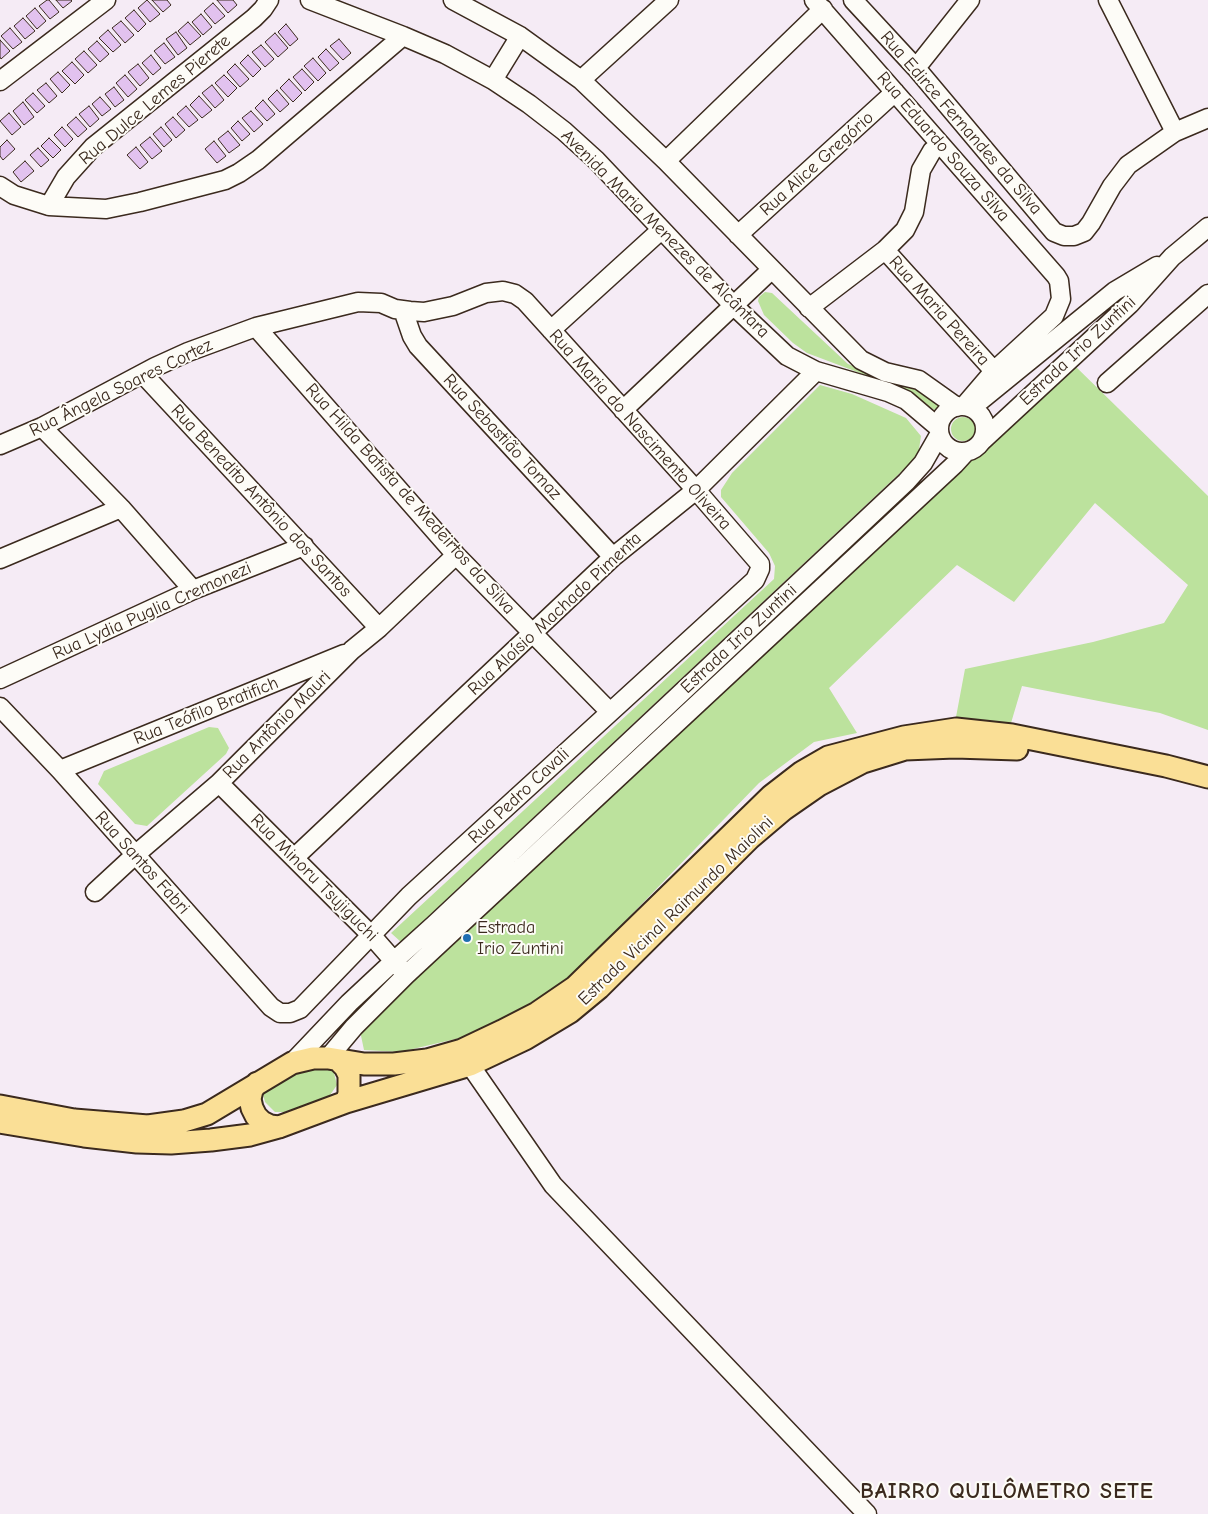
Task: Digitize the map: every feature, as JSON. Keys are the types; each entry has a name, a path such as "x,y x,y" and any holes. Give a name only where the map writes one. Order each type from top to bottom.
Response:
{"main road":[{"name":"Estrada Vicinal Raimundo Maiolini","path":"257,1083 292,1063 314,1058 371,1064 394,1064 427,1060 462,1050 537,1013 575,987 771,796 802,772 828,756 904,737 956,729 1012,735 1208,776"},
{"name":"Estrada Vicinal Raimundo Maiolini","path":"0,1122 84,1136 137,1142 171,1143 210,1140 250,1135 279,1127 346,1102 470,1065 525,1038 570,1012 606,981 750,838 783,810 819,785 864,762 905,750 956,747 1016,748 1179,782 1208,791"},
{"path":"333,1059 345,1067 349,1076 350,1094 346,1102"},
{"path":"0,1106 74,1120 148,1126 184,1121 207,1114 257,1083"},
{"path":"257,1083 252,1090 250,1099 252,1108 262,1122 270,1126 279,1127"}],"street":[{"path":"0,81 106,0"},
{"name":"Rua Dulce Lemes Pierete","path":"49,206 66,177 92,148 254,18 269,0"},
{"name":"Avenida Maria Menezes de Alcântara","path":"310,0 445,54 493,80 529,104 564,131 621,185 733,305 787,356 816,371 888,392 906,400 939,431"},
{"path":"453,0 520,36 582,80 666,161 861,360 885,372 919,380 964,407 978,413 985,427 982,441 972,450 966,452 959,452 946,446 939,431 944,414 964,407 994,371"},
{"path":"582,80 669,0"},
{"name":"Rua Edirce Fernandes da Silva","path":"854,0 916,68 1054,232 1064,236 1074,236 1084,232 1112,186 1128,165 1175,132"},
{"path":"916,68 970,0"},
{"path":"1108,0 1175,132 1208,118"},
{"path":"666,161 818,5"},
{"name":"Rua Eduardo Souza Silva","path":"818,5 1056,276 1061,287 1058,311 994,371"},
{"path":"0,186 14,195 49,206 106,209 225,180 258,160 403,36"},
{"path":"493,80 520,36"},
{"name":"Rua Alice Gregório","path":"738,235 895,92"},
{"path":"809,308 899,239 910,222 916,202 921,170 932,151 940,144"},
{"path":"975,183 987,179 996,163"},
{"path":"987,197 995,188 1012,182"},
{"name":"Estrada Irio Zuntini","path":"982,441 1130,304 1172,257 1208,227"},
{"path":"551,330 661,230"},
{"name":"Rua Maria Pereira","path":"885,250 994,371"},
{"name":"Estrada Irio Zuntini","path":"964,407 1115,291 1172,257"},
{"path":"623,410 771,270"},
{"name":"Rua Maria do Nascimento Oliveira","path":"503,291 515,294 525,301 696,490 760,564 760,573 755,580"},
{"name":"Rua Ângela Soares Cortez","path":"0,445 42,427 188,352 256,327 358,302 424,312 453,306 486,293 503,291"},
{"path":"1107,383 1208,294"},
{"name":"Rua Sebastião Tomaz","path":"403,310 412,336 418,346 613,557"},
{"name":"Rua Hilda Batista de Medeirtos da Silva","path":"256,327 456,555 610,712"},
{"name":"Rua Aloísio Machado Pimenta","path":"294,858 613,557 696,490 816,371"},
{"name":"Rua Benedito Antônio dos Santos","path":"142,374 379,628"},
{"path":"42,427 121,508 194,590"},
{"name":"Estrada Irio Zuntini","path":"292,1063 349,1003 436,924 906,482 923,463 939,431"},
{"name":"Estrada Irio Zuntini","path":"333,1059 354,1027 406,976 966,452"},
{"path":"0,559 121,508"},
{"name":"Rua Lydia Puglia Cremonezi","path":"0,678 194,590 304,546"},
{"name":"Rua Antônio Mauri","path":"95,892 219,783 352,650 379,628 456,555"},
{"name":"Rua Pedro Cavali","path":"287,1014 300,1009 409,896 755,580"},
{"name":"Rua Teófilo Bratifich","path":"60,770 352,650"},
{"name":"Rua Santos Fabri","path":"0,706 60,770 271,1007 287,1014"},
{"name":"Rua Minoru Tsujiguchi","path":"219,783 372,936 406,976"},
{"path":"470,1065 553,1184 867,1514"}],"green space":[{"path":"765,292 772,293 848,364 911,386 945,406 938,412 897,387 807,353 793,343 764,315 758,301 759,297"},
{"path":"1073,364 1208,496 1208,730 1160,713 1022,686 1011,723 956,717 965,669 1093,642 1164,623 1188,585 1095,503 1014,602 957,565 829,688 857,733 814,742 759,783 569,979 517,1011 464,1037 400,1052 364,1050 360,1031"},
{"path":"820,385 852,394 906,418 921,436 918,456 401,942 391,933 774,579 775,566 769,553 721,497 721,490 732,473"},
{"path":"963,417 971,421 975,429 971,437 963,441 955,437 951,429 955,421"},
{"path":"209,727 218,728 229,748 226,754 147,826 135,824 98,784 104,771"},
{"path":"314,1065 330,1069 334,1073 337,1085 328,1098 284,1112 275,1112 265,1102 263,1094 265,1090 302,1069"}],"building":[{"path":"47,0 59,12 50,19 39,6"},
{"path":"56,0 71,0 72,1 63,8"},
{"path":"147,0 160,14 150,22 138,8"},
{"path":"152,0 167,0 171,5 163,12"},
{"path":"217,0 233,0 237,5 228,13"},
{"path":"213,3 225,16 215,24 204,11"},
{"path":"35,8 46,21 37,29 26,16"},
{"path":"134,10 146,24 138,32 125,18"},
{"path":"201,14 212,27 203,35 192,22"},
{"path":"23,18 35,31 25,39 14,26"},
{"path":"121,21 134,35 125,43 112,28"},
{"path":"188,22 201,36 190,45 178,31"},
{"path":"286,24 298,39 290,46 278,32"},
{"path":"10,28 22,42 13,49 1,36"},
{"path":"108,30 121,45 113,52 99,38"},
{"path":"176,32 187,48 178,55 166,39"},
{"path":"275,33 288,48 278,57 265,42"},
{"path":"339,39 351,53 343,60 330,46"},
{"path":"0,40 10,51 1,59 0,57"},
{"path":"97,41 109,54 100,62 88,49"},
{"path":"164,43 175,57 165,64 154,51"},
{"path":"261,45 274,59 265,67 252,52"},
{"path":"326,49 339,63 330,71 318,57"},
{"path":"84,51 97,65 88,73 75,59"},
{"path":"151,55 161,68 153,75 142,63"},
{"path":"248,55 261,69 253,77 240,63"},
{"path":"313,58 326,73 318,81 304,66"},
{"path":"72,62 84,75 75,84 62,71"},
{"path":"138,64 149,78 140,86 128,72"},
{"path":"235,64 249,79 240,87 227,72"},
{"path":"302,69 314,82 305,91 293,77"},
{"path":"58,72 70,85 62,93 50,79"},
{"path":"125,75 137,89 128,97 116,83"},
{"path":"224,75 237,88 228,97 215,83"},
{"path":"289,79 302,93 293,102 280,88"},
{"path":"46,83 57,96 49,103 37,90"},
{"path":"212,85 224,100 215,108 202,93"},
{"path":"114,87 124,100 115,107 105,94"},
{"path":"277,90 289,104 280,112 268,99"},
{"path":"33,93 45,106 37,113 25,100"},
{"path":"199,96 212,110 202,118 190,105"},
{"path":"100,97 111,109 102,116 92,104"},
{"path":"263,100 275,114 267,121 255,108"},
{"path":"23,102 34,117 24,125 13,111"},
{"path":"89,106 99,119 90,127 79,114"},
{"path":"186,106 198,120 189,127 177,114"},
{"path":"251,111 263,124 254,132 242,118"},
{"path":"9,113 21,127 12,135 0,121"},
{"path":"76,117 87,129 78,137 67,125"},
{"path":"173,117 185,130 176,138 165,124"},
{"path":"238,121 250,134 242,141 231,128"},
{"path":"62,127 73,139 65,147 54,135"},
{"path":"161,127 172,140 164,147 153,134"},
{"path":"228,131 240,145 229,153 218,139"},
{"path":"150,137 162,151 152,159 140,145"},
{"path":"49,138 61,150 53,158 41,146"},
{"path":"7,140 15,149 3,160 0,156 0,147"},
{"path":"214,141 226,156 217,163 205,149"},
{"path":"136,147 148,162 140,169 127,155"},
{"path":"38,148 49,160 41,167 30,155"},
{"path":"25,161 34,171 21,182 13,172"}],"place":[{"name":"Estrada Irio Zuntini","path":"467,938"}],"district":[{"name":"BAIRRO QUILÔMETRO SETE","path":"1007,1492"}]}
